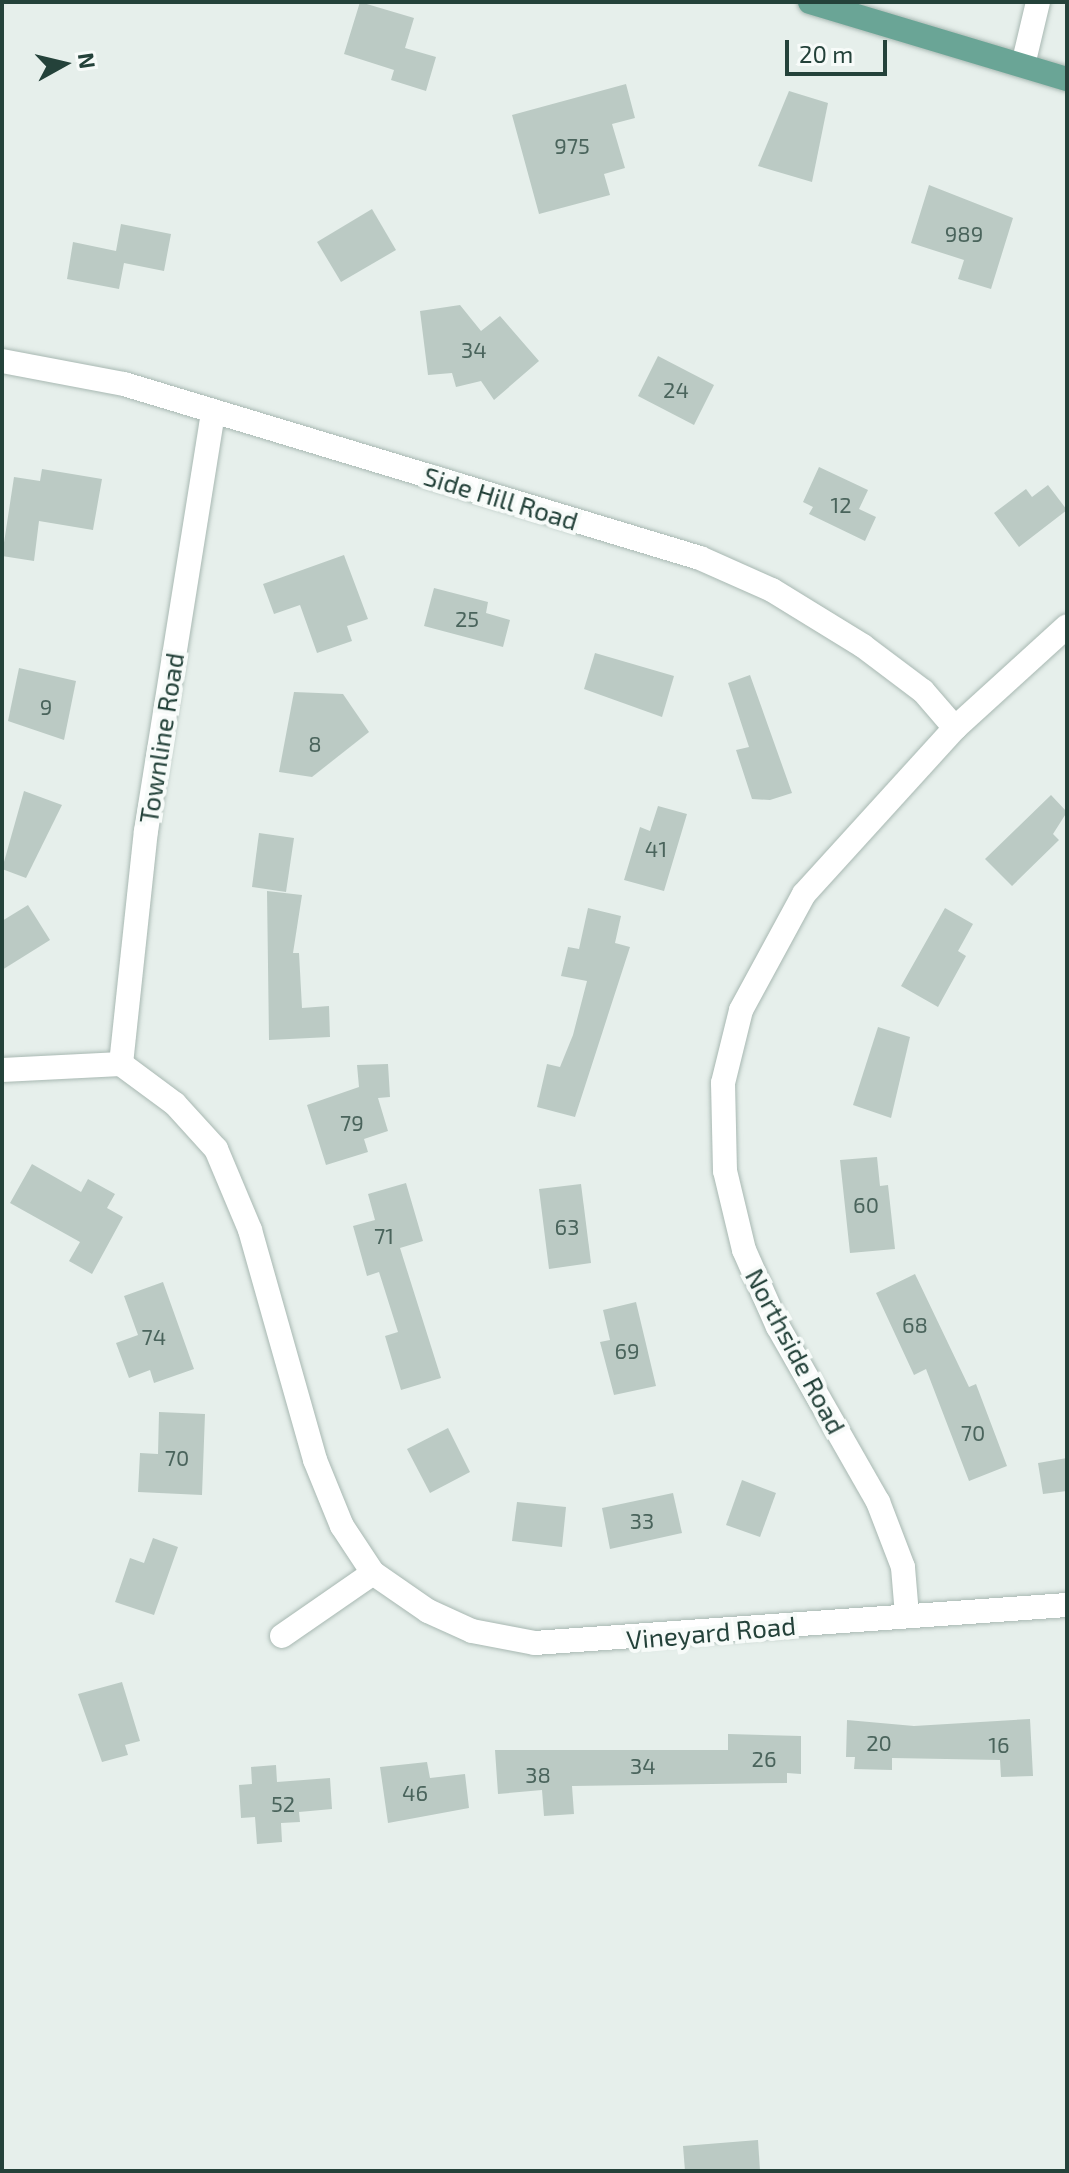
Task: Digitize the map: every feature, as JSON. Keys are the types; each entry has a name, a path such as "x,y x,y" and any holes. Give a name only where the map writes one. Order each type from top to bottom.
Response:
{"main road":[{"path":"810,2 1067,79"}],"street":[{"path":"1023,65 1038,2"},
{"name":"Side Hill Road","path":"2,361 50,365 700,558 772,590 863,646 923,691 955,728"},
{"name":"Townline Road","path":"121,1064 146,831 213,412"},
{"name":"Northside Road","path":"907,1615 903,1567 878,1502 778,1327 744,1250 725,1171 723,1083 741,1010 804,894 955,728 1067,626"},
{"path":"2,1070 121,1064"},
{"name":"Vineyard Road","path":"121,1064 175,1104 231,1175 315,1460 342,1526 373,1573 472,1631 535,1643 1067,1605"},
{"path":"282,1636 373,1573"}],"building":[{"path":"360,2 414,18 405,48 436,57 426,91 391,80 394,70 344,54"},
{"path":"626,84 635,118 612,124 625,168 604,174 610,195 539,214 512,115"},
{"path":"789,91 828,103 812,182 758,166"},
{"path":"929,185 1013,218 991,289 958,279 964,260 911,243"},
{"path":"372,209 396,250 341,282 317,242"},
{"path":"121,224 171,234 164,271 124,263 119,289 67,279 73,242 116,251"},
{"path":"460,305 481,331 500,316 539,361 494,400 481,381 456,387 452,373 428,375 420,311"},
{"path":"658,356 714,385 694,425 638,396"},
{"path":"819,467 868,490 859,509 876,517 865,541 809,514 813,507 803,502"},
{"path":"42,469 102,479 93,530 39,521 34,561 2,556 14,477 40,481"},
{"path":"1048,485 1067,510 1019,547 994,513 1026,489 1032,497"},
{"path":"344,555 368,619 347,626 352,641 317,653 300,605 274,614 263,584"},
{"path":"434,588 488,602 486,613 510,620 503,647 424,626"},
{"path":"595,653 674,676 662,717 584,689"},
{"path":"19,668 76,681 64,740 8,721"},
{"path":"750,675 792,793 770,800 752,799 736,750 749,747 728,683"},
{"path":"294,692 343,694 369,732 312,777 279,772"},
{"path":"24,791 62,805 26,878 2,869"},
{"path":"1051,795 1067,812 1053,834 1059,840 1012,886 985,859"},
{"path":"658,806 687,814 664,891 624,880 640,827 650,831"},
{"path":"259,833 294,838 286,892 252,887"},
{"path":"267,891 302,895 293,953 299,953 302,1008 329,1006 330,1037 269,1040"},
{"path":"28,905 50,940 2,970 2,921"},
{"path":"588,908 621,916 615,943 630,947 575,1117 537,1107 547,1064 560,1067 573,1035 587,981 561,976 568,947 579,949"},
{"path":"945,908 973,924 958,951 966,956 938,1007 901,986"},
{"path":"878,1027 910,1037 891,1118 853,1105"},
{"path":"388,1064 390,1097 378,1098 388,1131 364,1139 368,1152 326,1165 307,1105 359,1087 357,1065"},
{"path":"877,1157 880,1186 888,1185 895,1249 850,1253 840,1160"},
{"path":"32,1164 81,1192 88,1179 115,1194 107,1208 123,1217 92,1274 69,1261 80,1242 10,1203"},
{"path":"406,1183 423,1241 400,1248 441,1378 401,1390 385,1336 398,1332 379,1272 367,1276 353,1226 375,1220 368,1194"},
{"path":"581,1184 591,1263 549,1269 539,1189"},
{"path":"915,1274 969,1387 976,1384 1007,1466 969,1481 926,1369 914,1375 876,1293"},
{"path":"163,1282 194,1369 154,1383 150,1370 129,1378 116,1343 138,1335 124,1296"},
{"path":"636,1302 656,1386 614,1395 600,1342 610,1340 603,1310"},
{"path":"159,1412 205,1414 202,1495 138,1492 140,1453 158,1454"},
{"path":"448,1428 470,1472 430,1493 407,1449"},
{"path":"1067,1458 1067,1491 1043,1494 1038,1463"},
{"path":"742,1480 776,1493 760,1537 726,1525"},
{"path":"673,1493 682,1533 610,1549 602,1508"},
{"path":"517,1502 566,1507 562,1547 512,1541"},
{"path":"153,1538 178,1547 154,1615 115,1602 130,1558 144,1563"},
{"path":"122,1682 140,1741 125,1745 128,1755 102,1762 78,1694"},
{"path":"1030,1719 1033,1776 1001,1777 1000,1760 892,1758 892,1770 854,1769 855,1757 846,1757 847,1720 914,1726"},
{"path":"728,1734 801,1736 801,1774 787,1773 787,1783 572,1786 574,1814 544,1816 542,1790 498,1794 495,1750 728,1750"},
{"path":"427,1762 430,1778 465,1774 469,1808 388,1823 380,1767"},
{"path":"276,1765 277,1782 330,1778 332,1809 299,1812 300,1822 281,1823 282,1842 257,1844 255,1817 241,1818 239,1785 252,1784 251,1767"},
{"path":"758,2140 760,2171 685,2171 683,2146"}]}
